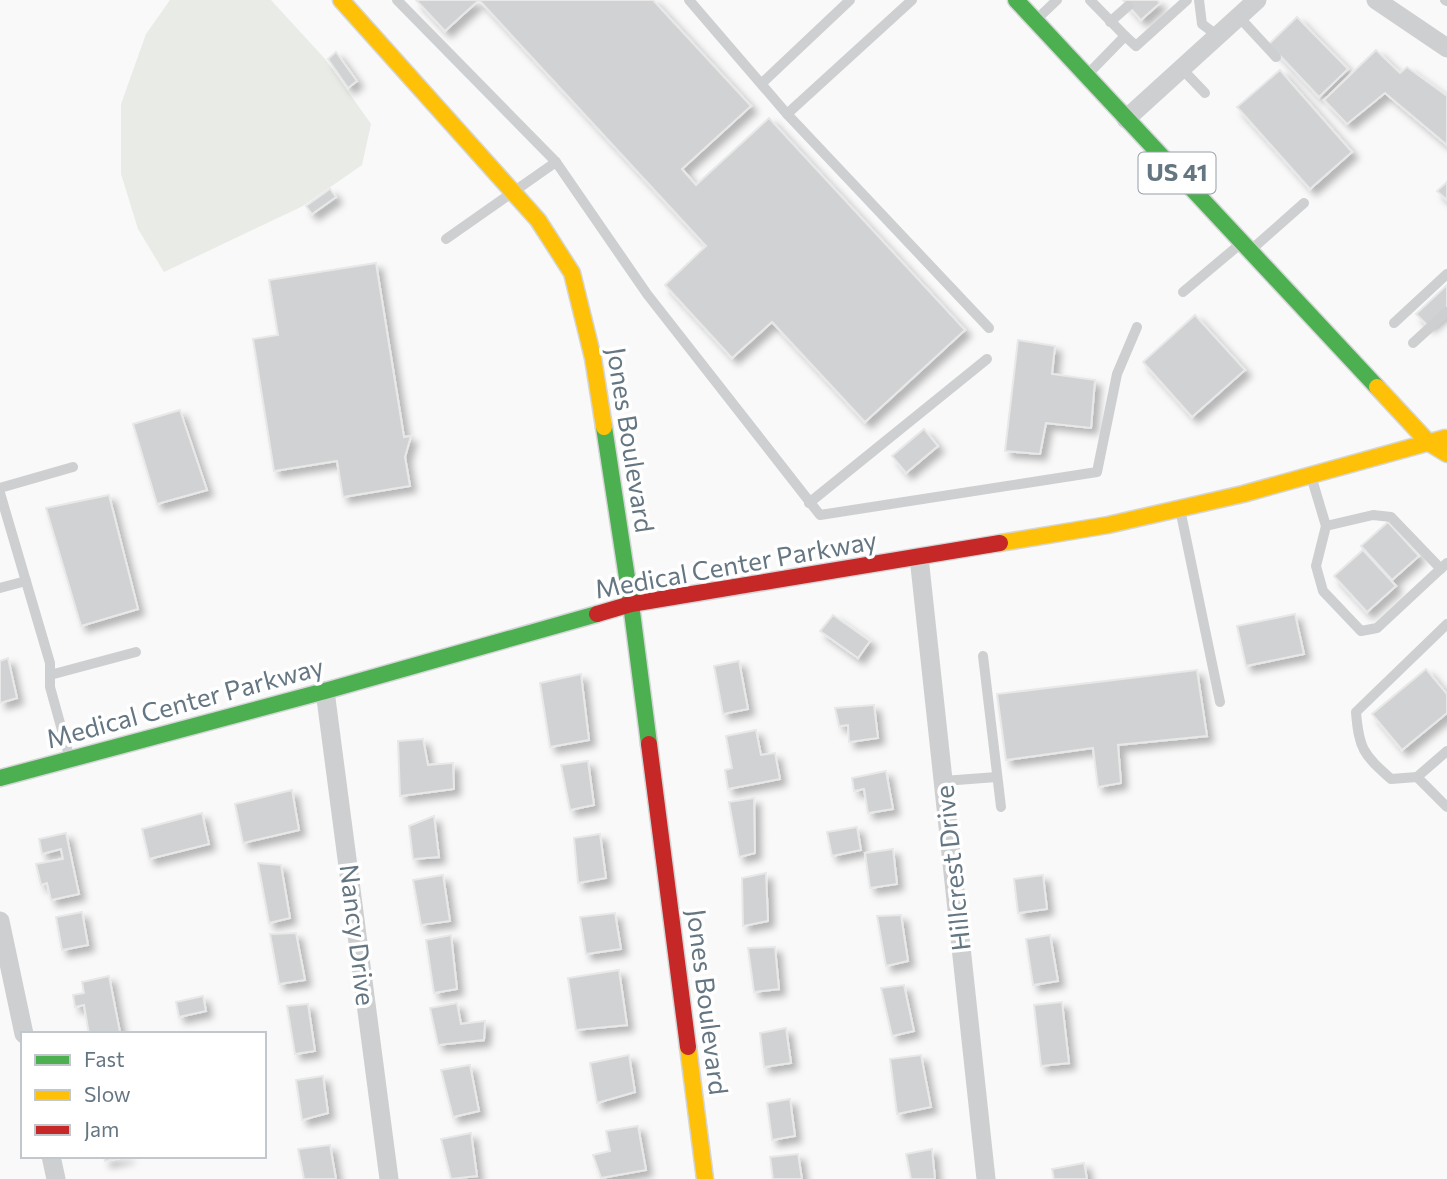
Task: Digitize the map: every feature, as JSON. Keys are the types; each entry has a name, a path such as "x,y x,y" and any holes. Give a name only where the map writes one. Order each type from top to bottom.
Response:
{"main road":[{"name":"Jones Boulevard","path":"341,0 538,220 572,273 593,358 631,604 705,1179"},
{"name":"US 41","path":"1016,0 1444,460"},
{"name":"Medical Center Parkway","path":"0,778 325,691 631,604 1108,525 1311,476 1447,438"}],"street":[{"path":"1126,119 1257,0"},
{"path":"1376,0 1447,48"},
{"name":"Hillcrest Drive","path":"919,557 986,1179"},
{"name":"Nancy Drive","path":"325,691 388,1179"},
{"path":"0,921 24,1032"},
{"path":"51,1158 56,1179"}],"lane":[{"path":"397,0 556,162 647,294 820,515 1097,472 1117,373 1137,327"},
{"path":"689,0 787,114 989,328"},
{"path":"762,83 850,0"},
{"path":"787,114 912,0"},
{"path":"1035,20 1057,0"},
{"path":"1090,0 1136,46 1183,1"},
{"path":"1199,0 1202,24 1218,36"},
{"path":"1110,22 1128,6"},
{"path":"1238,17 1276,57"},
{"path":"1086,76 1125,36"},
{"path":"1182,69 1205,93"},
{"path":"446,239 556,162"},
{"path":"1183,292 1304,203"},
{"path":"1394,323 1447,274"},
{"path":"1413,343 1447,312"},
{"path":"809,503 987,359"},
{"path":"70,760 50,687 50,663 0,491 73,467"},
{"path":"1311,476 1326,526 1317,566 1323,591 1361,631 1377,628 1444,566 1391,517 1373,515 1326,526"},
{"path":"1180,508 1220,702"},
{"path":"0,588 26,581"},
{"path":"1447,624 1356,712 1359,740 1367,757 1391,779 1417,777 1447,751"},
{"path":"50,675 136,652"},
{"path":"983,656 1001,807"},
{"path":"943,781 997,777"},
{"path":"1417,777 1447,807"}],"shaded area":[{"path":"170,0 271,0 326,60 371,124 362,165 303,206 164,272 138,229 121,174 121,104 146,34"}],"building":[{"path":"416,0 479,0 445,31"},
{"path":"479,0 653,0 751,106 682,169 696,185 769,118 965,330 865,422 772,322 732,358 665,285 706,246"},
{"path":"1123,0 1157,0 1160,3 1141,20"},
{"path":"1297,17 1348,69 1319,97 1269,44"},
{"path":"1376,50 1400,73 1407,67 1447,96 1447,145 1385,93 1347,124 1324,100"},
{"path":"336,52 357,81 348,88 328,59"},
{"path":"1280,70 1352,152 1310,189 1237,107"},
{"path":"1447,182 1447,200 1437,191"},
{"path":"330,189 336,197 312,214 306,206"},
{"path":"376,263 404,437 411,436 405,457 410,486 343,497 337,461 274,471 253,339 278,335 269,280"},
{"path":"1447,285 1447,310 1428,326 1416,314"},
{"path":"1195,315 1245,370 1192,417 1143,362"},
{"path":"1018,340 1055,346 1052,374 1095,380 1091,428 1046,423 1040,454 1005,451"},
{"path":"180,410 207,490 157,504 133,424"},
{"path":"924,429 938,446 906,473 892,456"},
{"path":"109,495 138,609 81,626 46,508"},
{"path":"1388,522 1419,556 1392,580 1361,546"},
{"path":"1363,550 1396,586 1367,612 1334,576"},
{"path":"1295,614 1304,654 1246,666 1237,626"},
{"path":"833,615 870,641 858,658 820,631"},
{"path":"8,658 17,698 0,703 0,661"},
{"path":"739,661 748,709 723,714 714,666"},
{"path":"1426,669 1447,694 1447,713 1402,750 1372,714"},
{"path":"1197,670 1207,736 1118,745 1121,783 1098,787 1093,748 1006,760 997,694"},
{"path":"581,674 589,740 550,747 540,683"},
{"path":"874,705 878,738 849,742 848,725 839,726 835,708"},
{"path":"756,730 761,755 775,753 780,779 728,789 725,770 732,768 726,736"},
{"path":"423,739 428,765 453,763 454,789 400,796 398,741"},
{"path":"588,761 594,805 570,810 561,765"},
{"path":"886,771 893,809 868,813 864,789 854,791 852,778"},
{"path":"292,790 299,830 243,843 235,804"},
{"path":"754,798 755,853 739,857 729,802"},
{"path":"202,813 209,844 149,859 142,829"},
{"path":"434,816 439,857 413,859 409,826"},
{"path":"857,827 861,850 832,856 827,832"},
{"path":"66,833 79,894 51,900 47,883 41,885 36,864 63,859 61,849 42,854 39,839"},
{"path":"600,834 606,878 578,883 574,838"},
{"path":"893,849 897,884 870,888 865,853"},
{"path":"258,863 281,865 290,918 269,923"},
{"path":"766,873 768,921 743,926 742,878"},
{"path":"443,875 450,921 421,925 413,880"},
{"path":"1043,875 1047,909 1018,913 1014,879"},
{"path":"82,912 88,945 62,950 56,917"},
{"path":"615,913 621,949 586,954 580,917"},
{"path":"901,915 908,961 886,966 877,916"},
{"path":"296,933 305,980 279,984 270,934"},
{"path":"451,935 457,989 434,993 426,940"},
{"path":"1050,935 1058,981 1033,985 1026,939"},
{"path":"775,947 779,989 754,992 748,948"},
{"path":"619,970 627,1025 576,1030 568,978"},
{"path":"109,976 120,1032 89,1032 84,1005 75,1007 73,995 84,993 82,982"},
{"path":"904,985 914,1031 892,1036 881,988"},
{"path":"203,996 206,1011 179,1017 176,1002"},
{"path":"1062,1002 1069,1063 1041,1066 1034,1005"},
{"path":"457,1003 461,1024 485,1021 484,1040 438,1045 430,1008"},
{"path":"308,1004 315,1051 295,1054 287,1006"},
{"path":"786,1028 791,1063 764,1067 760,1033"},
{"path":"629,1055 635,1092 597,1103 590,1063"},
{"path":"921,1055 931,1107 897,1114 890,1059"},
{"path":"470,1065 479,1111 453,1117 441,1070"},
{"path":"323,1076 328,1113 302,1120 296,1080"},
{"path":"790,1099 795,1136 772,1140 767,1103"},
{"path":"638,1126 646,1170 601,1178 593,1155 610,1151 606,1131"},
{"path":"471,1133 477,1176 451,1179 441,1139"},
{"path":"330,1145 336,1179 304,1179 298,1149"},
{"path":"932,1149 935,1179 911,1179 906,1154"},
{"path":"798,1154 802,1179 773,1179 770,1157"},
{"path":"1084,1163 1087,1179 1054,1179 1052,1169"}],"traffic: fast":[{"path":"1016,0 1377,387"},
{"path":"604,427 649,744"},
{"path":"0,778 325,691 597,614"}],"traffic: slow":[{"path":"341,0 538,220 572,273 593,358 604,427"},
{"path":"1377,387 1429,443 1447,454"},
{"path":"1000,543 1108,525 1243,494 1445,438"},
{"path":"688,1047 705,1179"}],"traffic: jam":[{"path":"597,614 631,604 1000,543"},
{"path":"649,744 688,1047"}]}
